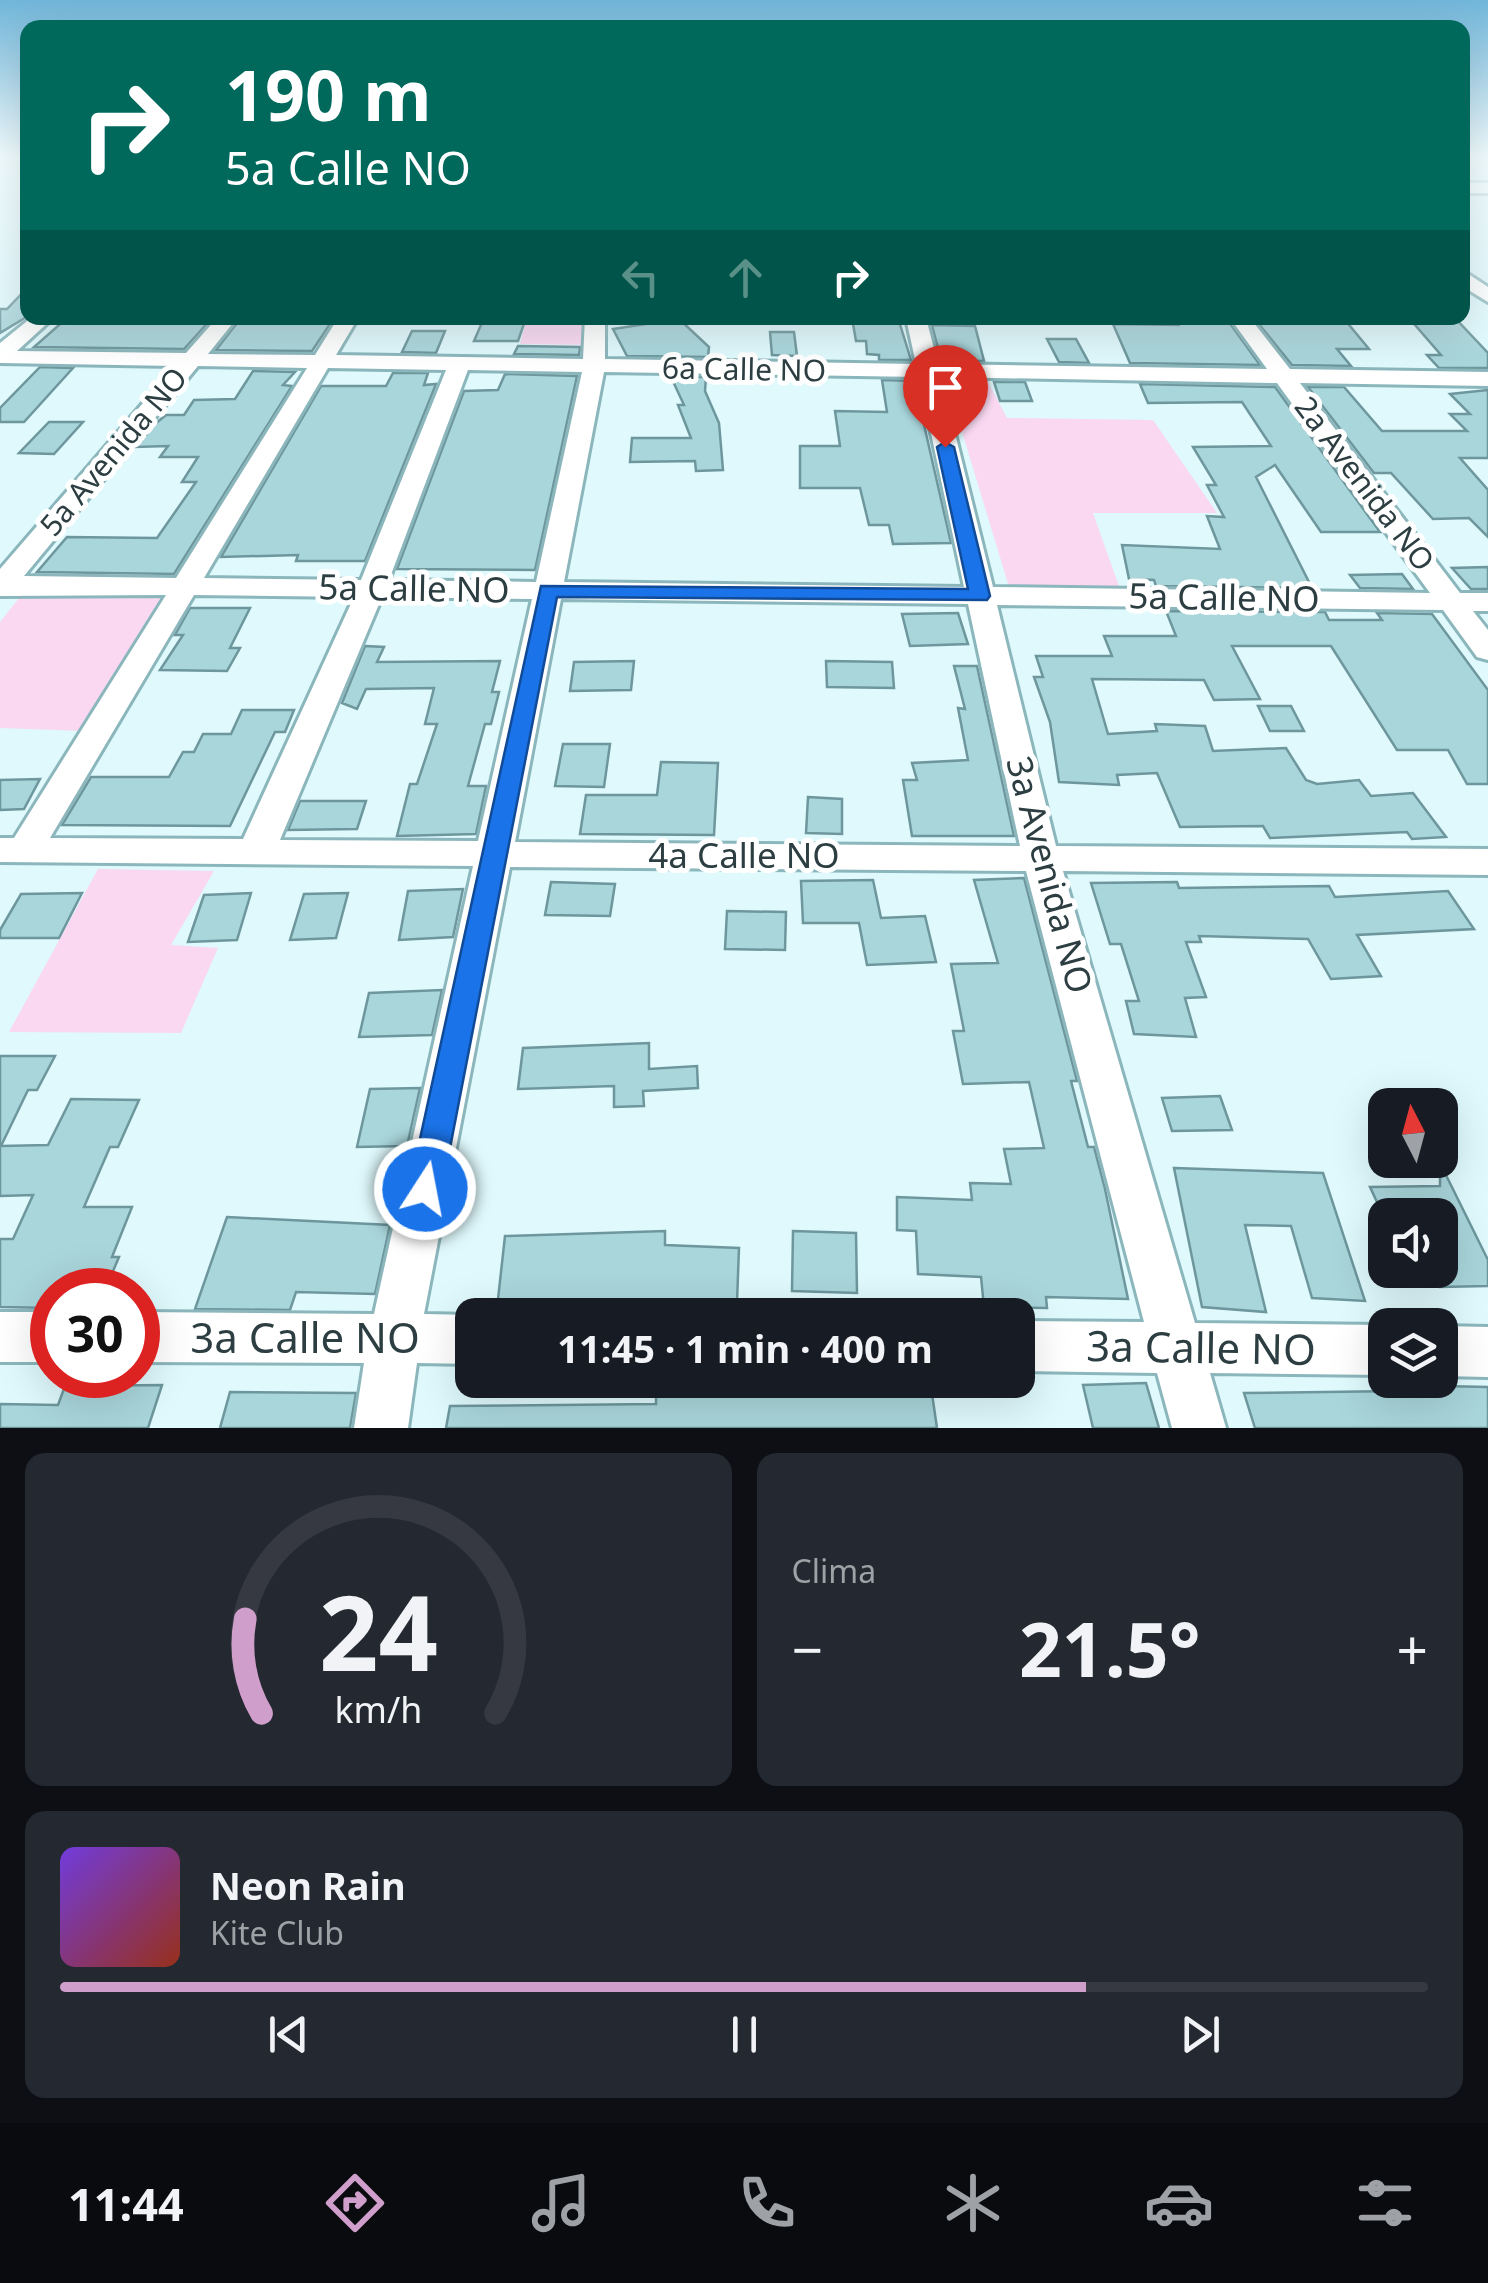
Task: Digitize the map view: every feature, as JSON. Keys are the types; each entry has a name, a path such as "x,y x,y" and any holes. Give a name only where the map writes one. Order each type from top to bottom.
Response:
{"street":[{"path":"0,356 35,325"},
{"name":"5a Avenida NO","path":"1,585 221,325"},
{"path":"12,850 183,586 316,363 343,325"},
{"path":"381,1428 394,1338 594,368 596,325"},
{"name":"3a Avenida NO","path":"918,325 1041,858 1199,1428"},
{"name":"2a Avenida NO","path":"1245,325 1488,651"},
{"name":"6a Calle NO","path":"0,356 1488,379"},
{"path":"256,852 372,588 459,366"},
{"name":"5a Calle NO","path":"1,585 1488,602"},
{"name":"4a Calle NO","path":"12,850 1488,862"},
{"path":"0,1337 30,1337"},
{"name":"3a Calle NO","path":"160,1338 455,1339"},
{"name":"3a Calle NO","path":"1035,1346 1368,1350"},
{"path":"1458,1351 1488,1352"}],"shaded area":[{"path":"525,325 593,325 592,345 520,344"},
{"path":"986,378 1007,418 1153,420 1217,513 1093,513 1120,589 1009,587 946,379"},
{"path":"23,593 179,593 84,731 0,728 0,622"},
{"path":"98,869 214,871 171,945 218,948 181,1033 9,1032"}],"building":[{"path":"20,295 20,321 0,333 0,309 7,309"},
{"path":"59,325 206,325 184,349 34,347"},
{"path":"236,325 329,325 312,351 216,350"},
{"path":"481,325 524,325 518,341 474,341"},
{"path":"685,325 709,347 708,357 627,356 613,329"},
{"path":"853,325 900,325 911,360 879,360 879,355 867,354 866,341 856,341"},
{"path":"932,325 975,326 984,361 941,360"},
{"path":"1113,325 1231,325 1260,365 1130,363"},
{"path":"1260,325 1349,325 1369,349 1337,349 1351,366 1292,365"},
{"path":"1415,325 1462,325 1488,353 1488,368 1439,368 1427,355 1441,355"},
{"path":"412,331 445,331 436,353 402,352"},
{"path":"770,332 794,332 797,356 772,355"},
{"path":"1047,339 1076,339 1089,363 1059,362"},
{"path":"518,346 580,347 579,355 514,354"},
{"path":"40,367 73,368 24,422 0,422 0,408"},
{"path":"253,371 295,372 283,385 292,386 174,574 37,572 67,537 157,538 196,482 182,482 198,457 160,457 168,446 136,447 166,415 184,415 194,400 235,399"},
{"path":"393,373 428,373 424,385 436,384 365,561 296,561 298,555 221,557 321,386 386,386"},
{"path":"505,374 577,376 535,570 397,569 464,391 498,390"},
{"path":"671,377 706,377 705,391 719,423 723,470 696,471 695,461 630,462 632,438 691,438 678,405 684,405"},
{"path":"882,380 914,381 951,543 893,544 889,525 869,525 860,488 800,488 800,446 840,446 835,411 887,412"},
{"path":"994,382 1025,382 1032,401 1000,401"},
{"path":"1140,384 1275,387 1380,532 1321,532 1275,465 1256,477 1312,588 1156,586 1154,580 1129,579 1122,545 1220,549 1207,516 1224,517 1207,485 1216,485 1193,447 1271,446 1242,402 1148,403"},
{"path":"1308,387 1344,387 1382,431 1467,431 1450,414 1470,414 1450,394 1488,390 1488,458 1460,458 1488,490 1488,537 1469,518 1433,519 1391,473 1374,473"},
{"path":"49,422 83,422 54,454 19,453"},
{"path":"1488,567 1488,589 1471,589 1452,568"},
{"path":"1402,574 1413,589 1360,588 1350,575"},
{"path":"190,608 250,608 230,648 240,648 227,671 160,670 183,635 175,635"},
{"path":"1166,611 1325,612 1329,620 1382,620 1377,613 1432,614 1488,690 1488,784 1467,784 1448,750 1397,750 1331,646 1232,646 1260,699 1214,700 1204,680 1092,679 1108,734 1157,731 1155,724 1205,726 1213,751 1286,748 1306,780 1317,784 1359,780 1371,796 1413,793 1446,837 1412,839 1407,832 1270,838 1263,826 1180,827 1157,773 1117,775 1119,785 1059,782 1050,722 1034,677 1043,677 1036,656 1112,656 1104,636 1176,636"},
{"path":"958,613 968,644 910,646 902,614"},
{"path":"365,646 384,647 377,662 500,661 492,692 499,692 491,724 485,724 468,786 486,786 476,834 397,836 410,784 417,784 437,724 425,724 434,688 366,689 357,709 342,703"},
{"path":"634,661 631,690 570,691 574,662"},
{"path":"826,661 892,662 894,688 827,687"},
{"path":"954,666 977,666 1014,836 912,836 903,780 917,780 912,763 968,760 958,708 965,709"},
{"path":"1258,706 1291,706 1304,731 1270,731"},
{"path":"242,710 294,710 285,732 275,732 230,826 62,825 91,777 169,777 183,752 194,752 203,734 231,734"},
{"path":"563,744 610,744 604,787 555,786"},
{"path":"661,762 718,763 714,835 580,834 586,795 657,795"},
{"path":"40,779 24,809 0,810 0,780"},
{"path":"808,797 842,799 842,834 806,833"},
{"path":"300,801 366,801 357,829 288,830"},
{"path":"1024,878 1077,1081 1071,1081 1088,1147 1094,1147 1105,1189 1128,1299 1046,1297 1047,1308 1035,1308 1035,1298 983,1298 981,1277 918,1274 916,1231 897,1230 897,1197 972,1200 970,1183 1011,1184 1004,1149 1044,1148 1029,1082 963,1084 953,1031 964,1031 951,964 998,963 974,880"},
{"path":"873,880 881,918 925,916 936,962 867,965 859,923 803,923 801,881"},
{"path":"551,882 615,884 610,916 545,915"},
{"path":"1177,882 1179,888 1329,886 1335,897 1448,891 1474,929 1357,935 1381,976 1331,979 1308,939 1199,936 1201,942 1186,942 1206,997 1185,998 1196,1037 1134,1034 1126,1001 1139,1001 1121,944 1110,944 1091,883"},
{"path":"463,889 453,937 399,940 408,891"},
{"path":"82,893 59,938 0,938 0,930 21,894"},
{"path":"251,893 237,940 188,942 204,895"},
{"path":"348,893 336,938 290,940 304,894"},
{"path":"727,911 786,912 785,950 725,949"},
{"path":"442,990 432,1035 359,1037 369,993"},
{"path":"649,1043 649,1069 697,1066 698,1088 643,1091 644,1106 614,1107 614,1086 518,1089 523,1048"},
{"path":"0,1056 55,1056 37,1090 28,1090 1,1146 48,1145 71,1099 139,1100 118,1147 110,1147 84,1207 132,1207 112,1257 119,1257 114,1268 30,1268 30,1308 0,1307 0,1239 13,1239 33,1195 0,1196"},
{"path":"420,1088 407,1146 357,1147 370,1089"},
{"path":"1220,1096 1232,1130 1172,1131 1162,1098"},
{"path":"1174,1168 1323,1173 1365,1301 1312,1298 1291,1226 1245,1225 1266,1312 1202,1307"},
{"path":"1440,1178 1447,1178 1457,1198 1375,1198 1370,1187 1440,1186"},
{"path":"1458,1199 1488,1260 1488,1286 1458,1287"},
{"path":"227,1217 390,1225 375,1294 296,1292 290,1310 195,1309"},
{"path":"665,1231 665,1245 739,1248 737,1298 498,1298 505,1236"},
{"path":"793,1231 856,1233 857,1293 792,1291"},
{"path":"1146,1383 1159,1428 1093,1428 1083,1385"},
{"path":"1458,1386 1488,1387 1488,1428 1255,1428 1244,1393 1368,1391 1368,1398 1458,1398"},
{"path":"230,1392 356,1393 350,1428 220,1428"},
{"path":"61,1398 158,1398 148,1428 0,1428 0,1404 58,1405"},
{"path":"656,1398 933,1398 937,1428 446,1428 450,1406 656,1404"}],"route":[{"path":"425,1189 548,591 980,596 945,447"}]}
